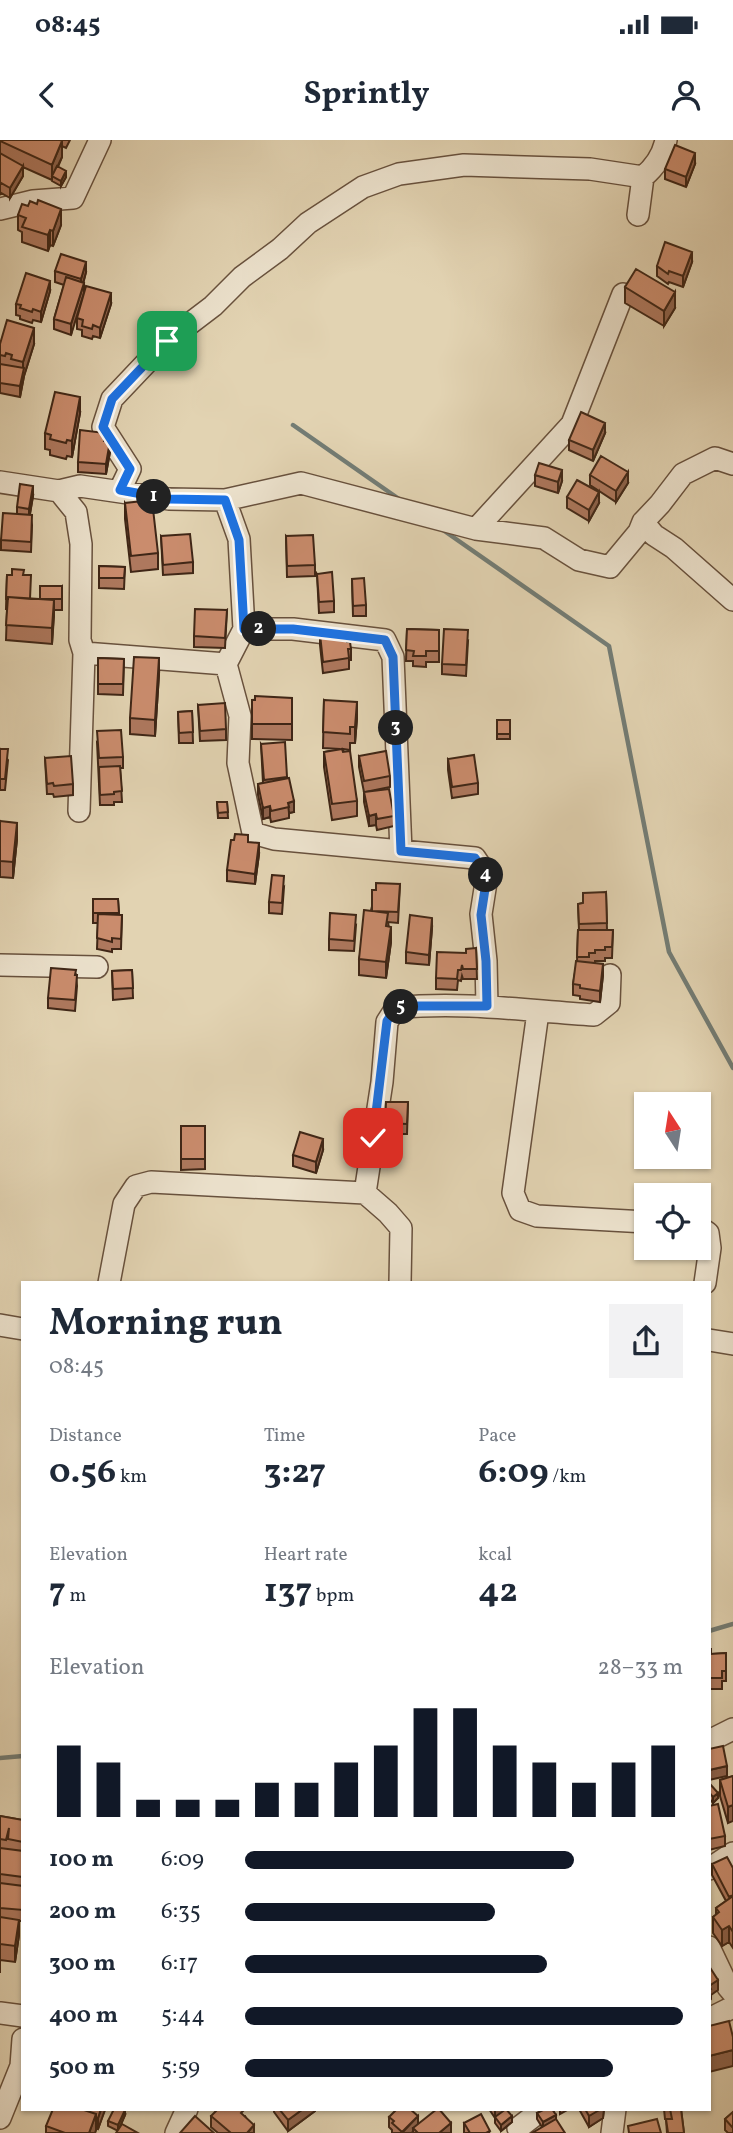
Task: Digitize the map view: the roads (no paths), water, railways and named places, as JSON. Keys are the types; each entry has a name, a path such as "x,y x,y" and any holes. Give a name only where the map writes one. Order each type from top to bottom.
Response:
{"street":[{"path":"0,209 33,201 73,198 100,140"},
{"path":"638,215 643,177 653,169 666,140"},
{"path":"120,490 130,469 103,427 112,399 159,349 213,306 242,277 281,248 308,223 351,194 399,174 464,165 590,169 643,177"},
{"path":"476,529 572,424 623,294"},
{"path":"0,482 59,491 80,486 169,499 225,500 301,483 476,529 544,538 579,560 610,567 682,474 715,458 733,464"},
{"path":"59,491 76,512 81,544 80,640 84,653 79,811"},
{"path":"225,500 239,540 244,629 226,664 240,716 238,762 253,833 274,839 475,858 487,876 481,915 487,1006"},
{"path":"643,522 654,535 674,548 733,600"},
{"path":"244,629 293,629 385,640 393,657 401,851"},
{"path":"84,653 226,664"},
{"path":"0,965 97,967"},
{"path":"365,1193 382,1082 387,1021 396,1008 487,1006 594,1015 609,1003 610,975"},
{"path":"538,1012 513,1194 520,1210 537,1216 634,1221"},
{"path":"109,1281 124,1204 136,1186 151,1182 365,1193 401,1228 400,1281"},
{"path":"705,1281 708,1260"},
{"path":"0,1325 21,1329"},
{"path":"711,1340 733,1344"},
{"path":"711,1740 733,1730"},
{"path":"711,1868 733,1853"},
{"path":"711,1951 733,1993"},
{"path":"711,2018 733,2007"},
{"path":"0,2013 21,2016"},
{"path":"0,2118 21,2066"},
{"path":"176,2133 186,2111"},
{"path":"518,2127 540,2111"},
{"path":"612,2133 615,2111"}],"waterway":[{"path":"293,425 399,499"},
{"path":"443,530 609,646 669,952 733,1068"},
{"path":"711,1630 733,1624"},
{"path":"0,1758 21,1756"}]}
